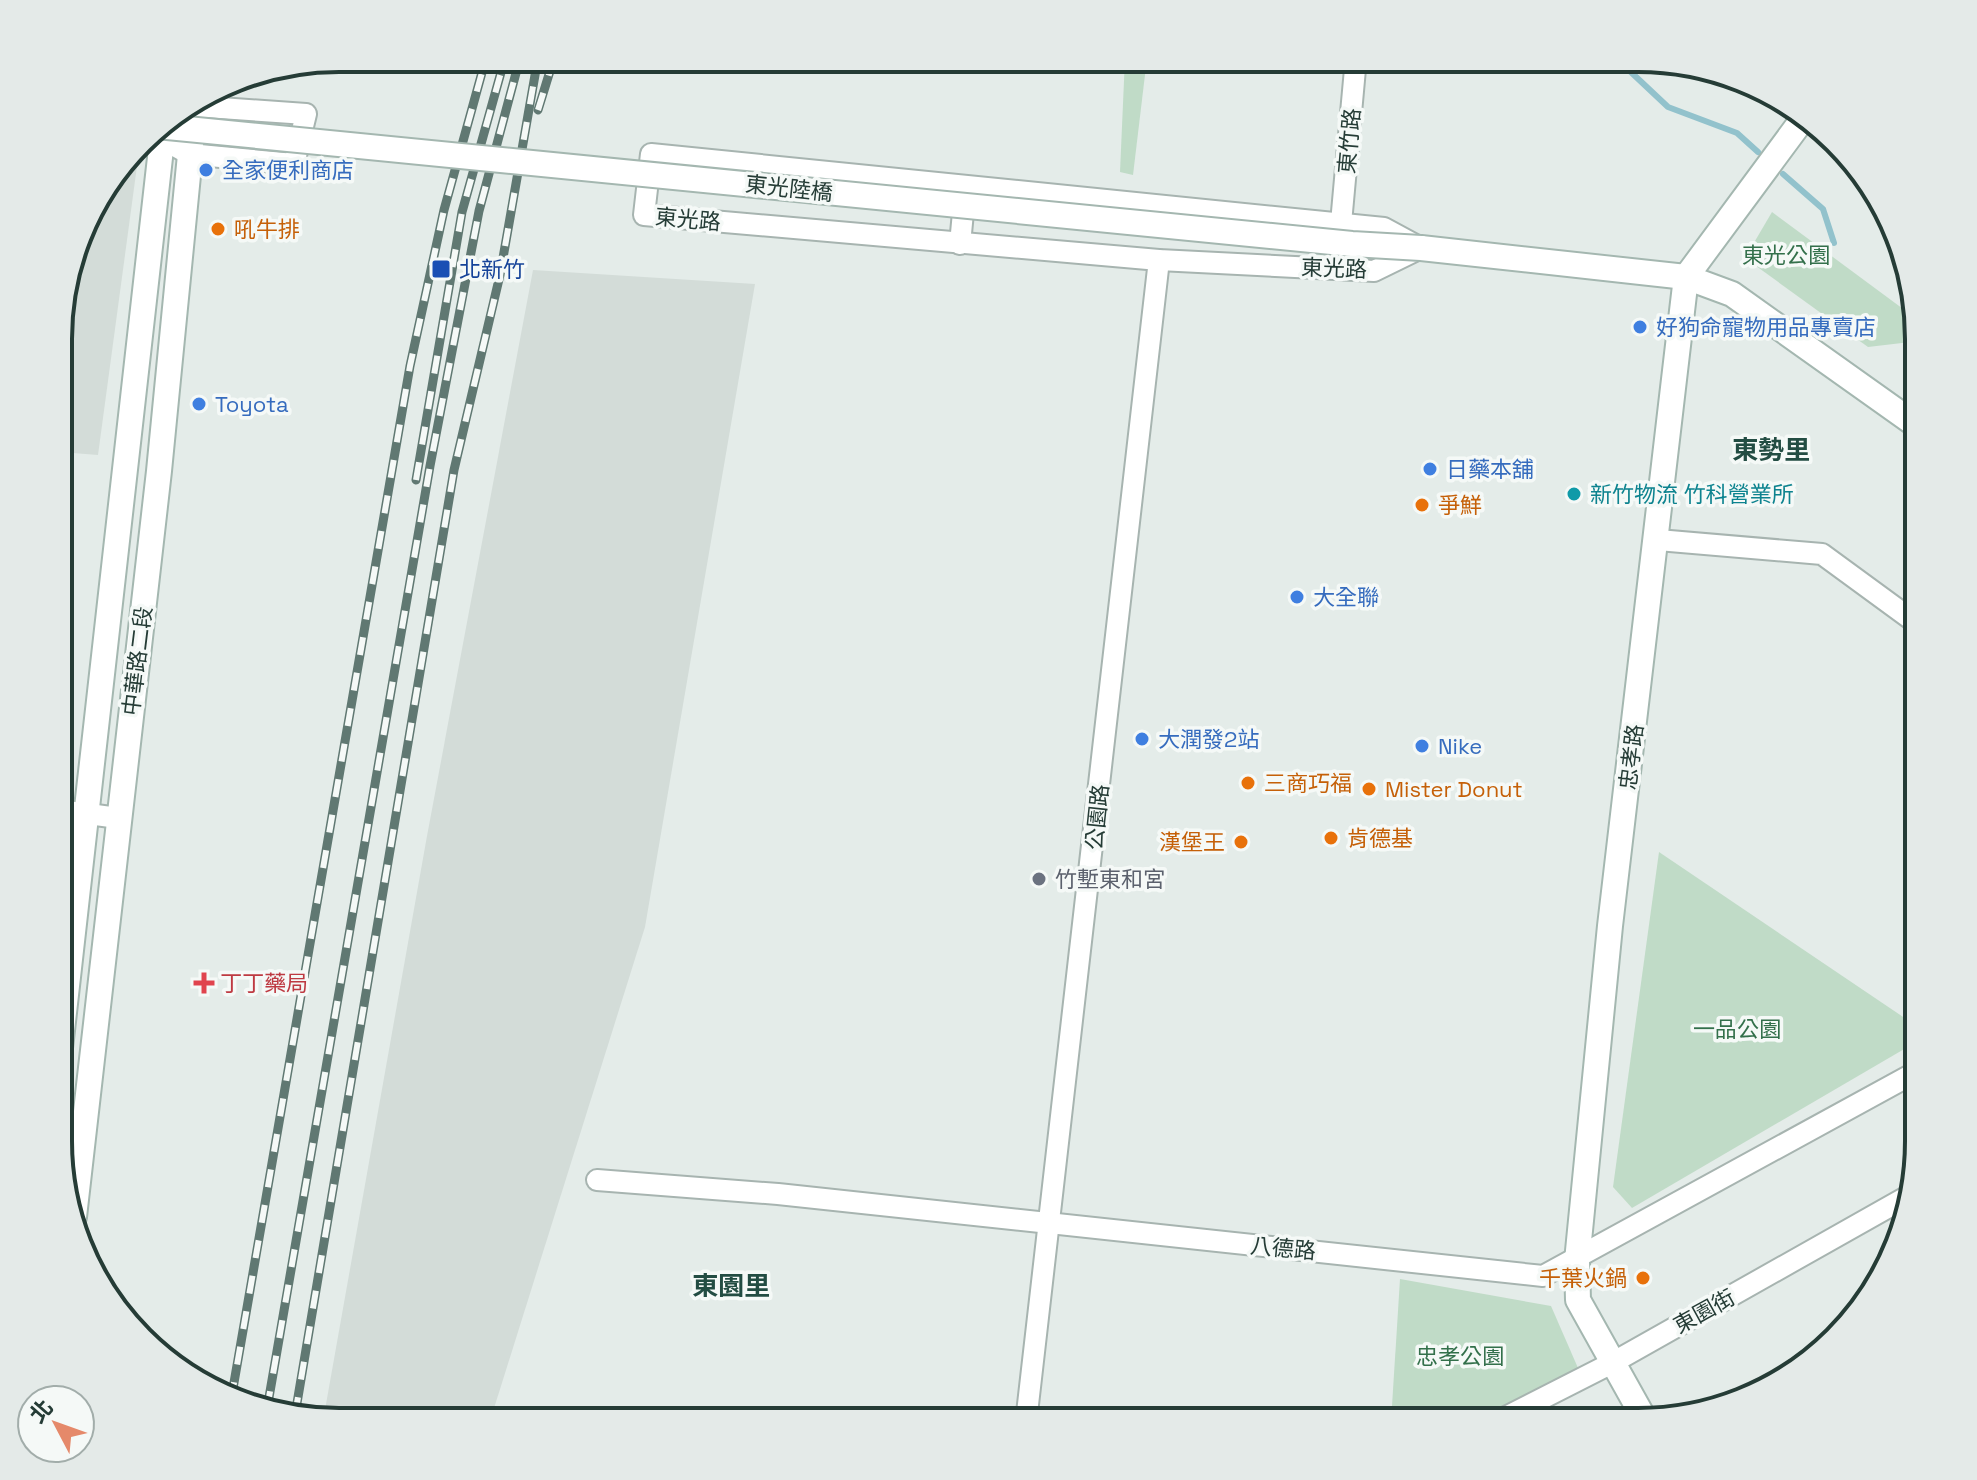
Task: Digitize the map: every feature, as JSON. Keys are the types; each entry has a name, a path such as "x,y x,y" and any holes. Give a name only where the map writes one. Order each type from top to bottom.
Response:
{"street":[{"name":"東竹路","path":"1341,223 1355,73"},
{"path":"165,136 189,154 294,164 306,114 209,106"},
{"name":"中華路二段","path":"77,1190 159,471 193,116"},
{"path":"1686,277 1798,126"},
{"name":"東光陸橋","path":"171,132 1337,243 1421,248"},
{"name":"中華路二段","path":"73,945 157,144"},
{"name":"東光路","path":"1421,248 1374,271 1159,260 644,215 651,154 966,183 1384,228 1421,248 1686,277 1732,294 1905,417"},
{"path":"960,244 966,183"},
{"name":"公園路","path":"1028,1408 1159,260"},
{"name":"忠孝路","path":"1638,1408 1578,1300 1577,1261 1610,926 1658,540 1686,277"},
{"path":"1658,540 1822,554 1905,615"},
{"path":"73,811 118,818"},
{"name":"八德路","path":"597,1180 778,1194 1543,1276 1577,1261 1904,1079"},
{"name":"東園街","path":"1524,1408 1612,1363 1898,1202"}],"shaded area":[{"path":"137,166 98,455 72,453 74,304 92,237 117,191"},
{"path":"533,270 755,284 645,927 494,1407 325,1407 427,836"}],"green space":[{"path":"1124,73 1145,73 1133,175 1120,172"},
{"name":"東光公園","path":"1772,212 1903,309 1905,343 1868,347 1745,258"},
{"name":"一品公園","path":"1659,852 1904,1018 1904,1049 1632,1208 1613,1187"},
{"name":"忠孝公園","path":"1400,1279 1551,1306 1578,1368 1500,1408 1392,1408"}],"waterway":[{"path":"1632,73 1668,107 1737,133 1758,152"},
{"path":"1783,174 1823,209 1834,243"}],"railway":[{"path":"233,1386 410,366 444,210 482,73"},
{"path":"416,480 462,212 501,73"},
{"path":"269,1399 430,466 479,211 516,73"},
{"path":"297,1405 454,470 500,275 535,73"},
{"path":"538,110 549,73"}],"place":[{"name":"全家便利商店","path":"206,170"},
{"name":"吼牛排","path":"218,229"},
{"name":"北新竹","path":"441,269"},
{"name":"好狗命寵物用品專賣店","path":"1640,327"},
{"name":"Toyota","path":"199,404"},
{"name":"日藥本舖","path":"1430,469"},
{"name":"新竹物流 竹科營業所","path":"1574,494"},
{"name":"爭鮮","path":"1422,505"},
{"name":"大全聯","path":"1297,597"},
{"name":"大潤發2站","path":"1142,739"},
{"name":"Nike","path":"1422,746"},
{"name":"三商巧福","path":"1248,783"},
{"name":"Mister Donut","path":"1369,789"},
{"name":"肯德基","path":"1331,838"},
{"name":"漢堡王","path":"1241,842"},
{"name":"竹塹東和宮","path":"1039,879"},
{"name":"丁丁藥局","path":"204,983"},
{"name":"千葉火鍋","path":"1643,1278"}],"district":[{"name":"東勢里","path":"1771,450"},
{"name":"東園里","path":"731,1286"}]}
